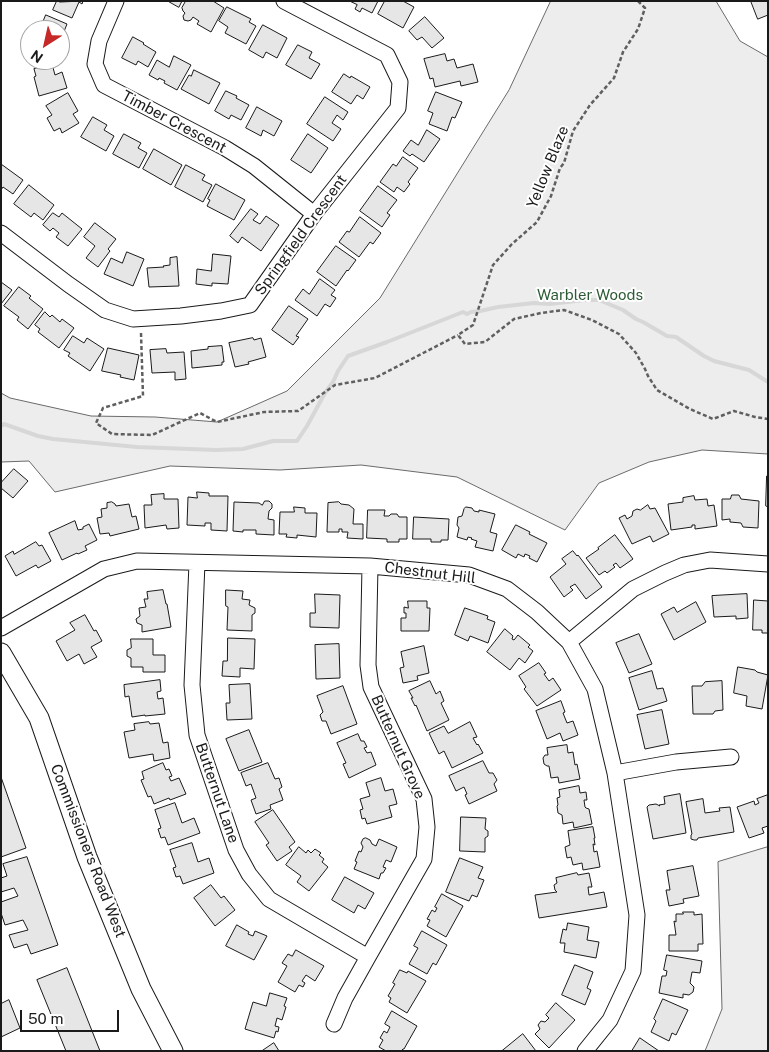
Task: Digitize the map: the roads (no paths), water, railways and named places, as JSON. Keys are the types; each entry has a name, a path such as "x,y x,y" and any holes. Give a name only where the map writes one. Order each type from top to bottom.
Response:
{"main road":[{"name":"Commissioners Road West","path":"1,653 39,718 87,857 133,972 173,1051"}],"street":[{"name":"Timber Crescent","path":"116,1 99,41 95,64 104,85 232,152 254,166 314,214"},
{"name":"Springfield Crescent","path":"1,233 105,310 133,319 180,316 250,305 314,214 398,108 400,82 388,55 284,1"},
{"path":"569,642 633,589 684,565 710,560 768,564"},
{"name":"Chestnut Hill","path":"1,628 104,569 137,561 370,566 469,575 507,589 537,612 569,642 595,689 615,773 637,915 633,971 610,1020 585,1051"},
{"name":"Butternut Lane","path":"197,563 192,685 197,735 236,850 249,874 270,899 368,957"},
{"name":"Butternut Grove","path":"334,1024 345,998 424,859 428,827 424,799 372,687 368,665 370,566"},
{"path":"615,773 676,762 731,757"}],"waterway":[{"path":"1,426 4,424 38,436 53,439 137,447 216,450 243,449 273,441 297,441 348,356 463,312 467,314 498,307 584,300 599,300 623,310 667,336 676,337 714,361 749,370 768,382"}],"park label":[{"name":"Warbler Woods","path":"590,295"}]}
